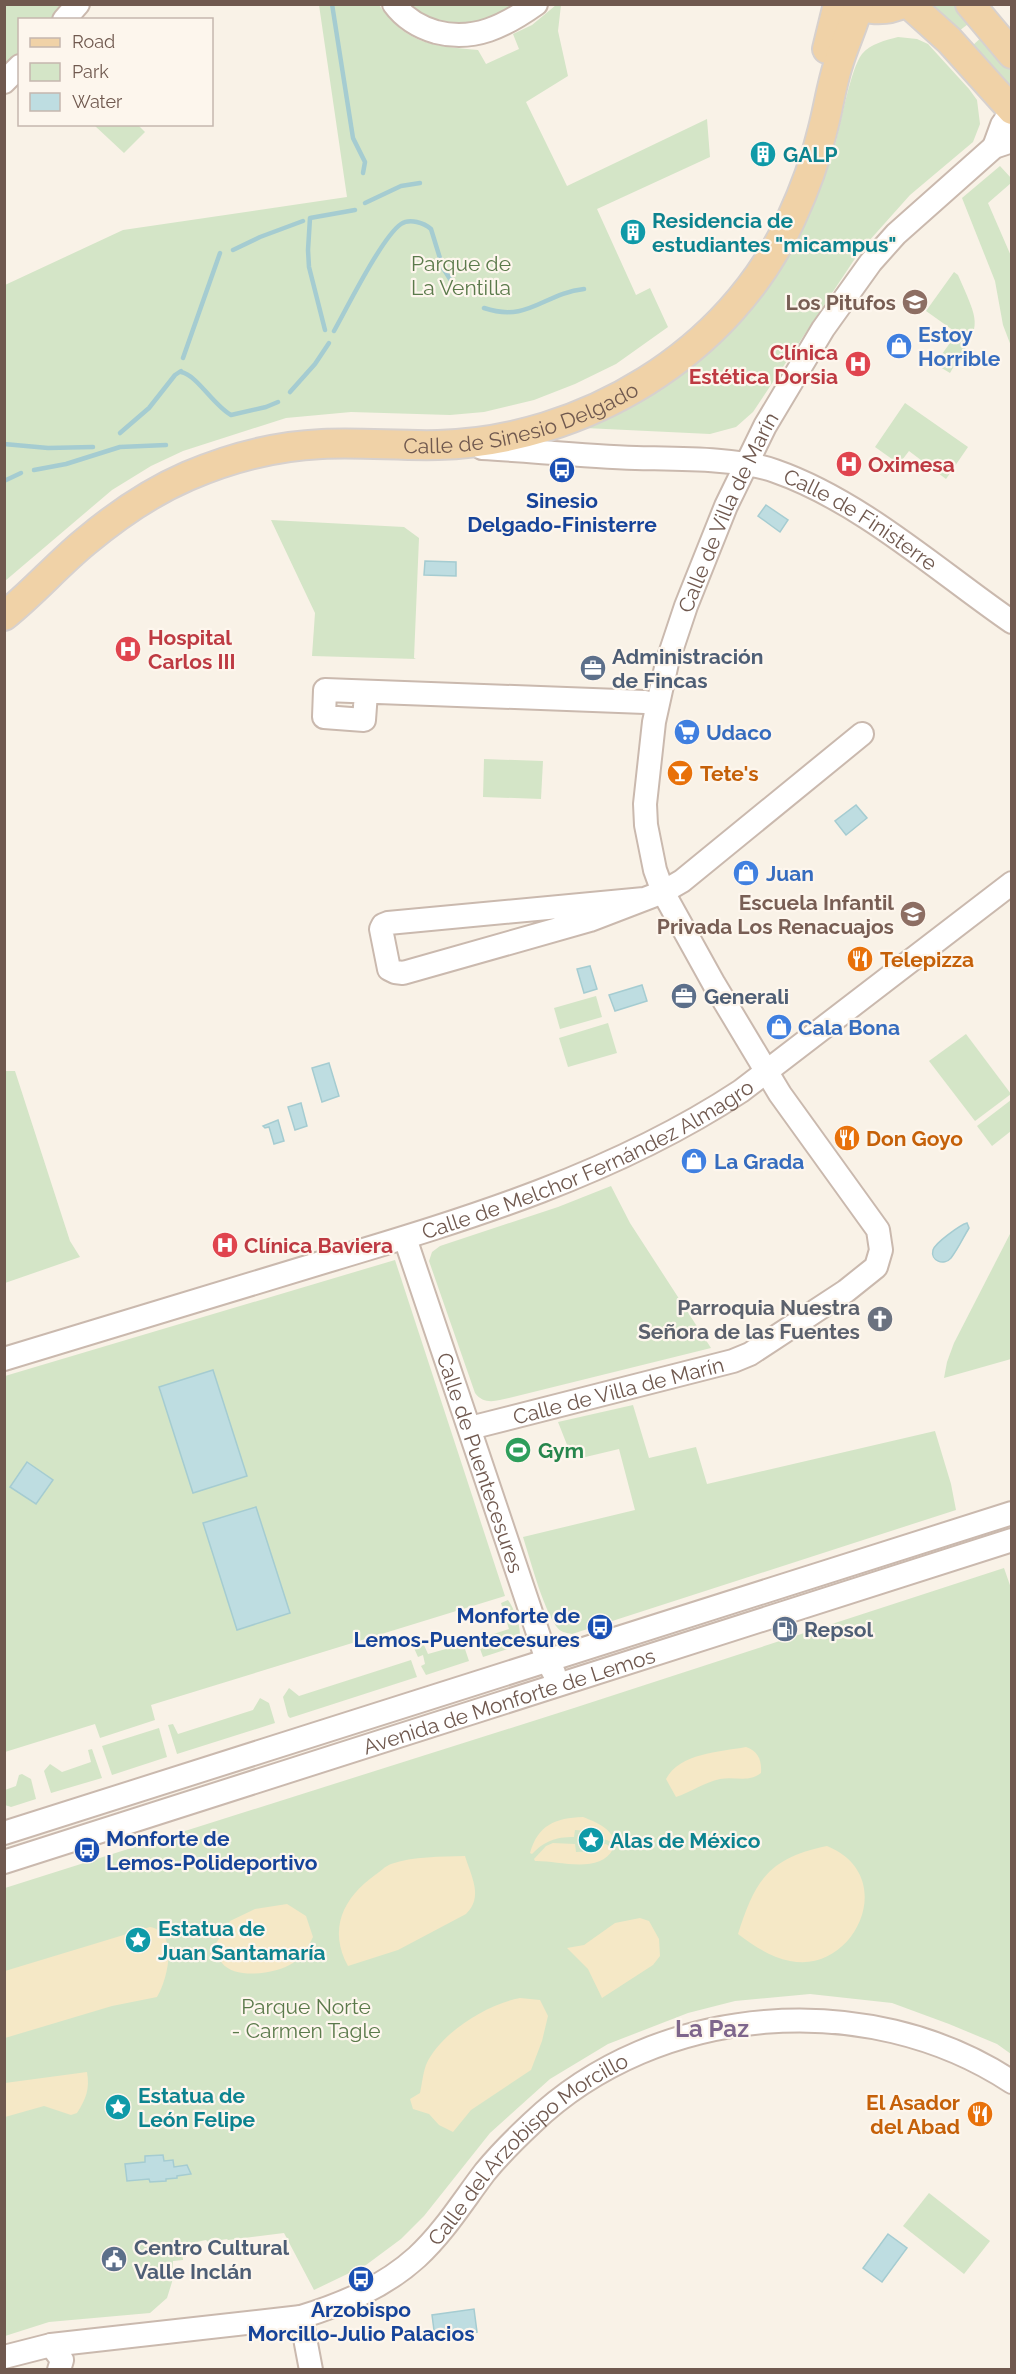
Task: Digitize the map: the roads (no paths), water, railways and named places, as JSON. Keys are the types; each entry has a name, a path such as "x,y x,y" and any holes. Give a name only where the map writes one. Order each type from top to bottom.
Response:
{"main road":[{"path":"851,5 876,10 893,9 902,4"},
{"path":"909,4 949,40 1011,111"},
{"path":"970,4 1011,54"},
{"name":"Calle de Sinesio Delgado","path":"4,616 84,543 129,509 186,477 234,459 273,449 320,444 438,445 500,439 564,421 599,407 660,372 699,341 721,319 763,268 790,220 817,150 851,5"},
{"name":"Calle de Sinesio Delgado","path":"4,594 48,553 112,500 159,474 228,445 270,432 336,426 454,430 496,425 560,407 621,378 647,362 690,328 719,300 747,263 769,227 786,190 851,5"}],"street":[{"path":"66,18 78,4"},
{"path":"394,4 409,20 426,29 449,36 471,36 504,25 536,4"},
{"path":"4,82 18,68"},
{"name":"Calle de Villa de Marín","path":"470,1428 733,1361 780,1336 846,1291 876,1267 882,1250 878,1230 767,1073 714,984 653,896 645,804 656,705 686,606 726,506 765,426 823,329 871,262 896,234 1003,144 995,138 1011,111"},
{"name":"Calle de Finisterre","path":"438,445 562,455 684,460 746,465 774,470 831,496 858,512 1011,622"},
{"path":"366,693 645,702 656,705"},
{"path":"653,896 388,923 381,929 389,969 403,973 590,920 653,896 682,881 862,734"},
{"name":"Calle de Melchor Fernández Almagro","path":"4,1359 405,1238 522,1199 603,1167 702,1117 767,1073 1011,883"},
{"name":"Calle de Puentecesures","path":"405,1238 548,1660 561,1685"},
{"name":"Avenida de Monforte de Lemos","path":"4,1833 1011,1513"},
{"name":"Avenida de Monforte de Lemos","path":"4,1862 1011,1540"},
{"name":"Calle del Arzobispo Morcillo","path":"18,2360 51,2345 301,2318 334,2307 386,2281 417,2257 449,2223 488,2169 557,2101 612,2066 688,2035 741,2024 772,2021 814,2020 853,2024 893,2031 958,2053 1011,2082"},
{"path":"301,2318 310,2370"},
{"path":"51,2345 62,2360 59,2370"}],"water":[{"path":"766,505 788,520 780,532 758,516"},
{"path":"425,561 456,562 456,576 424,575"},
{"path":"856,805 867,818 846,835 835,821"},
{"path":"590,966 597,989 584,993 577,969"},
{"path":"642,985 647,1001 615,1011 609,995"},
{"path":"329,1063 339,1096 322,1102 312,1068"},
{"path":"301,1103 307,1126 295,1130 288,1107"},
{"path":"278,1120 284,1141 274,1144 269,1127 263,1126"},
{"path":"967,1223 969,1228 951,1258 945,1262 938,1261 934,1257 933,1250 938,1243"},
{"path":"213,1370 247,1476 193,1493 159,1387"},
{"path":"27,1462 53,1480 36,1504 10,1487"},
{"path":"256,1507 290,1613 237,1630 203,1523"},
{"path":"163,2155 164,2161 173,2160 174,2167 187,2165 191,2174 166,2179 166,2181 150,2182 149,2179 127,2181 125,2164 145,2162 145,2156"},
{"path":"888,2234 907,2248 882,2282 863,2268"},
{"path":"474,2309 477,2332 435,2338 432,2315"}],"waterway":[{"path":"332,4 353,138 365,162 363,173"},
{"path":"365,203 401,186 420,183"},
{"path":"325,330 309,267 310,218 355,210"},
{"path":"233,250 303,221"},
{"path":"334,331 384,243 393,231 405,222 417,222 431,229 443,268 450,279"},
{"path":"183,358 220,253"},
{"path":"484,308 500,312 525,310 558,296 584,289"},
{"path":"290,392 315,364 329,343"},
{"path":"120,433 149,408 175,375 181,371"},
{"path":"181,372 193,379 231,415 278,402"},
{"path":"4,444 48,448 93,447"},
{"path":"34,470 66,464 120,447 166,445"},
{"path":"4,481 21,473"}],"place":[{"name":"GALP","path":"763,154"},
{"name":"Residencia de estudiantes \"micampus\"","path":"633,232"},
{"name":"Los Pitufos","path":"915,302"},
{"name":"Estoy Horrible","path":"899,346"},
{"name":"Clínica Estética Dorsia","path":"858,364"},
{"name":"Oximesa","path":"849,464"},
{"name":"Sinesio Delgado-Finisterre","path":"562,470"},
{"name":"Hospital Carlos III","path":"128,649"},
{"name":"Administración de Fincas","path":"593,668"},
{"name":"Udaco","path":"687,732"},
{"name":"Tete's","path":"680,773"},
{"name":"Juan","path":"746,873"},
{"name":"Escuela Infantil Privada Los Renacuajos","path":"913,914"},
{"name":"Telepizza","path":"860,959"},
{"name":"Generali","path":"684,996"},
{"name":"Cala Bona","path":"779,1027"},
{"name":"Don Goyo","path":"847,1138"},
{"name":"La Grada","path":"694,1161"},
{"name":"Clínica Baviera","path":"225,1245"},
{"name":"Parroquia Nuestra Señora de las Fuentes","path":"880,1319"},
{"name":"Gym","path":"518,1450"},
{"name":"Monforte de Lemos-Puentecesures","path":"600,1627"},
{"name":"Repsol","path":"785,1629"},
{"name":"Alas de México","path":"591,1840"},
{"name":"Monforte de Lemos-Polideportivo","path":"87,1850"},
{"name":"Estatua de Juan Santamaría","path":"138,1940"},
{"name":"Estatua de León Felipe","path":"118,2107"},
{"name":"El Asador del Abad","path":"980,2114"},
{"name":"Centro Cultural Valle Inclán","path":"114,2259"},
{"name":"Arzobispo Morcillo-Julio Palacios","path":"361,2279"}],"district":[{"name":"La Paz","path":"712,2028"}],"park label":[{"name":"Parque de La Ventilla","path":"461,275"},
{"name":"Parque Norte - Carmen Tagle","path":"306,2018"}]}
